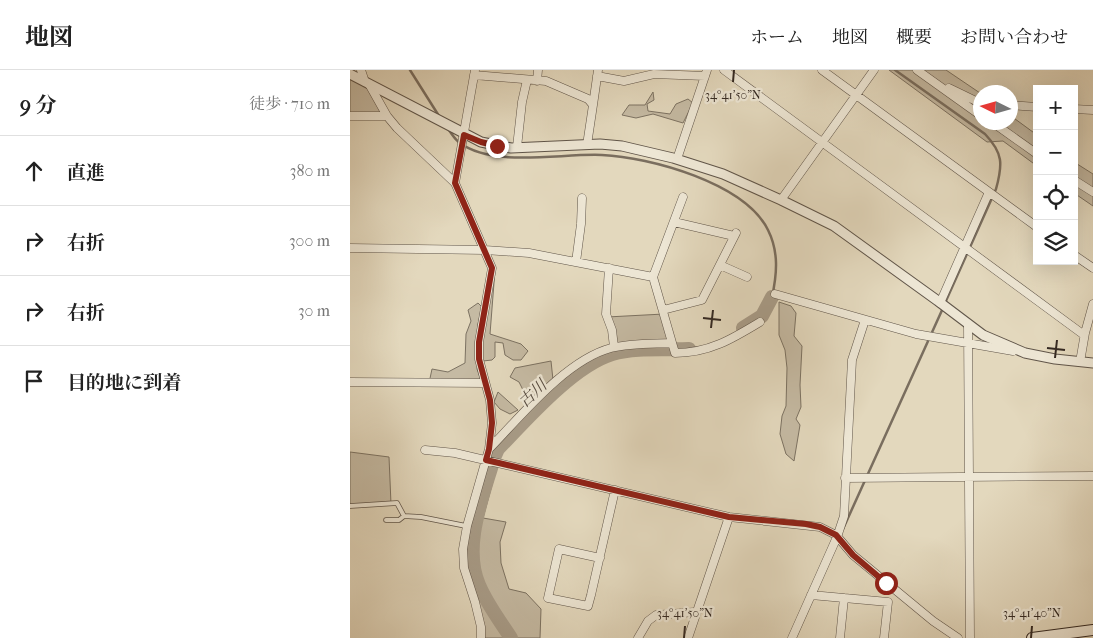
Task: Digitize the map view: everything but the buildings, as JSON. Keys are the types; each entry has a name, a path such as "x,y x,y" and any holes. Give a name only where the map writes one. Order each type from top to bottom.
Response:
{"main road":[{"path":"1032,638 1093,630"}],"street":[{"path":"361,70 367,83 396,128 455,183 492,268 479,342 479,359 490,400 492,423 489,449 466,526 463,549 464,568 475,602 481,638"},
{"path":"537,81 538,70"},
{"path":"724,70 1084,334"},
{"path":"822,70 1033,224"},
{"path":"781,200 874,70"},
{"path":"917,70 973,110"},
{"path":"455,183 474,72 546,82 588,99 593,105"},
{"path":"587,145 597,73 624,81 654,74 706,73 677,160"},
{"path":"350,74 464,135 481,142 497,146 518,147 622,146 723,174 834,226 983,335 1025,353"},
{"path":"518,147 522,102 527,80"},
{"path":"943,88 946,87 973,100"},
{"path":"1018,106 1033,107"},
{"path":"1078,109 1093,110"},
{"path":"350,116 387,116"},
{"path":"1003,130 1033,151"},
{"path":"1078,183 1093,192"},
{"path":"943,305 993,195"},
{"path":"683,197 653,277 675,353 700,352 736,337 760,322"},
{"path":"576,262 582,198"},
{"path":"663,310 702,300 735,235 674,222"},
{"path":"350,248 485,250 529,253 653,277"},
{"path":"1078,258 1093,268"},
{"path":"720,265 747,277"},
{"path":"609,268 606,314 612,330 614,347"},
{"path":"775,294 926,336 1093,363"},
{"path":"1080,362 1084,334 1093,304"},
{"path":"792,638 837,537 844,516 852,360 865,320"},
{"path":"968,324 970,638"},
{"path":"489,449 536,399 570,369 588,357 627,344 672,343"},
{"path":"350,382 485,383"},
{"path":"425,450 455,453 729,517 820,527 837,537 853,555 932,621 958,638"},
{"path":"845,478 1093,476"},
{"path":"600,558 559,549 548,598 588,606 600,558 616,490"},
{"path":"688,638 729,517"},
{"path":"812,595 888,602 884,638"},
{"path":"840,638 844,598"},
{"path":"638,638 648,621 656,615 696,612"}],"lane":[{"path":"350,506 396,503 404,516"},
{"path":"386,520 399,520 404,516 421,517 466,526"}],"shaded area":[{"path":"889,70 946,70 973,88 973,130 1018,130 1018,121 1033,132 1033,163 1003,141 987,142"},
{"path":"350,74 369,84 383,116 350,116"},
{"path":"653,92 654,100 647,104 648,111 670,114 676,104 688,99 693,103 683,123 653,114 636,118 622,115 629,105 645,105"},
{"path":"1078,165 1093,174 1093,206 1078,196"},
{"path":"495,270 490,334 521,344 528,351 521,360 513,360 505,355 503,343 495,342 495,357 492,360 483,361 479,356 477,369 482,383 429,383 432,369 448,372 465,363 466,334 471,321 468,310 478,303 482,307 477,340"},
{"path":"779,302 791,306 796,313 794,336 802,346 801,407 796,419 800,425 794,461 786,454 780,434 782,416 786,406 787,368 785,350 779,335"},
{"path":"664,314 668,343 614,347 607,317"},
{"path":"551,361 553,380 524,402 521,398 524,392 519,382 510,377 515,368"},
{"path":"498,392 518,410 510,414 500,409 494,402"},
{"path":"350,452 389,457 391,504 350,506"},
{"path":"486,460 498,463 483,518 506,522 500,542 501,563 509,589 526,593 541,609 540,638 484,638 471,591 463,546"}],"waterway":[{"path":"410,70 439,116"},
{"path":"895,70 985,134 995,147 1000,159 1000,173 996,189 945,303"},
{"path":"448,129 460,143 474,151 491,155 528,158 586,155 622,157 670,167 718,186 739,199 756,213 768,230 772,238 776,263 772,297 775,298"},
{"name":"古川","path":"743,328 762,316 772,297"},
{"path":"843,529 943,308"},
{"name":"古川","path":"511,638 482,592 474,570 473,538 476,522 498,449 551,395 597,360 612,354 631,350 689,349"}],"route":[{"path":"497,146 464,135 455,183 492,268 479,342 479,359 490,400 492,423 486,460 729,517 820,527 836,535 853,555 886,583"}]}
